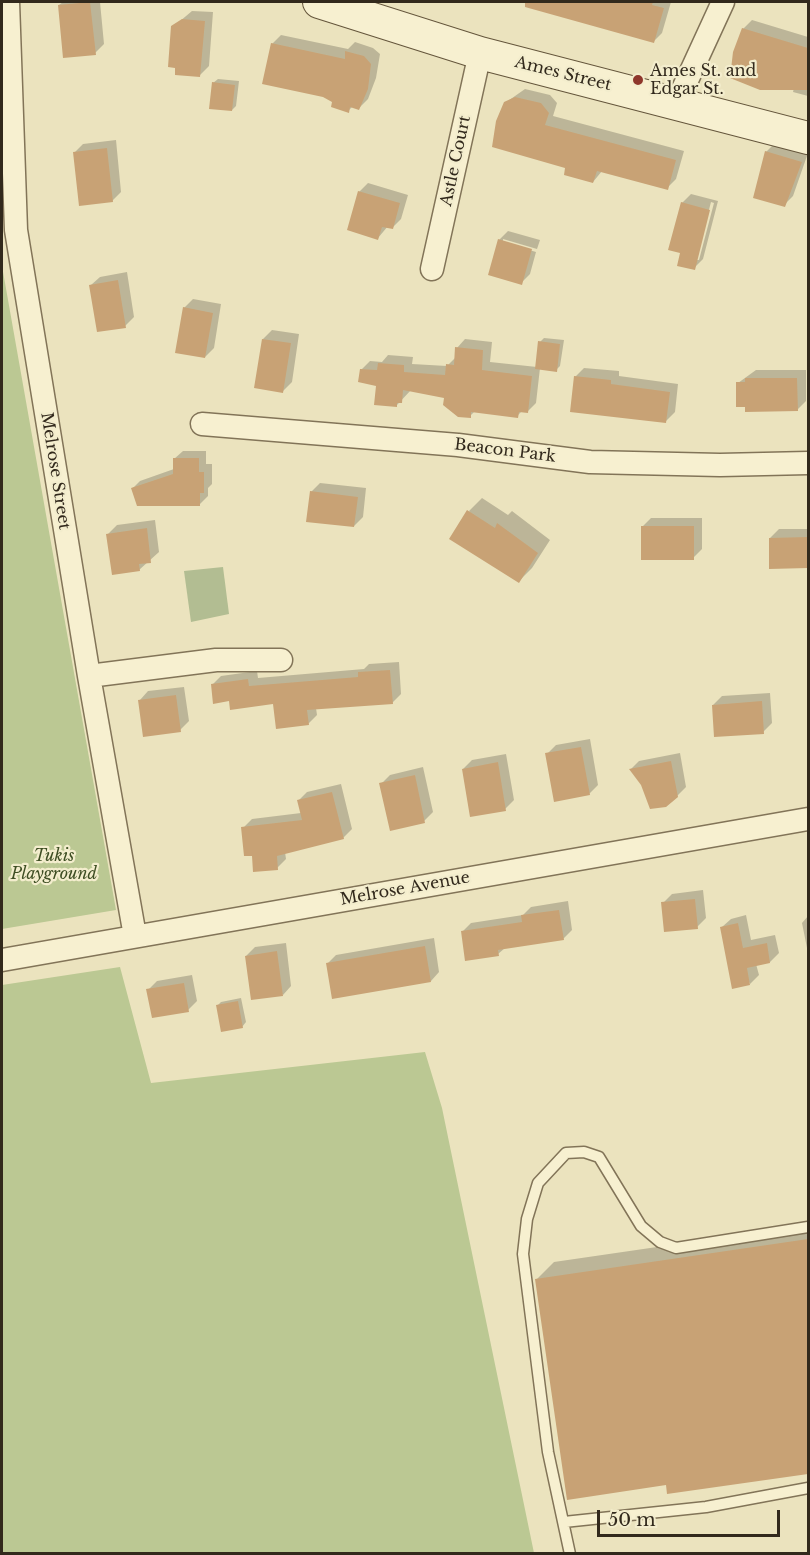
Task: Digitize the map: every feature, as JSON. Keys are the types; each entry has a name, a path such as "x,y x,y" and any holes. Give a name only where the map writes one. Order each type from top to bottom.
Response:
{"street":[{"name":"Melrose Street","path":"8,2 16,230 89,676 135,936"},
{"name":"Ames Street","path":"319,2 480,53 677,102 808,138"},
{"path":"677,102 723,2"},
{"name":"Astle Court","path":"432,269 480,53"},
{"name":"Beacon Park","path":"202,424 458,445 590,462 720,465 808,463"},
{"path":"89,676 216,660 280,660"},
{"name":"Melrose Avenue","path":"2,960 808,819"}],"lane":[{"path":"570,1554 548,1452 523,1254 527,1219 538,1182 566,1152 584,1152 599,1157 641,1226 660,1242 676,1248 808,1227"},
{"path":"564,1522 706,1507 808,1488"}],"green space":[{"name":"Tukis Playground","path":"2,266 116,910 2,929"},
{"path":"223,567 229,614 191,622 184,571"},
{"path":"120,967 151,1083 425,1052 442,1108 534,1553 2,1553 2,985"}],"building":[{"path":"90,2 96,55 63,58 58,5"},
{"path":"525,2 653,2 652,5 664,8 654,43 525,7"},
{"path":"182,19 205,21 200,77 175,75 175,68 168,67 171,26"},
{"path":"742,28 808,48 808,90 760,90 730,78 733,52"},
{"path":"271,43 345,59 345,51 364,56 371,64 368,89 359,110 350,107 349,113 331,107 332,102 323,97 262,84"},
{"path":"212,82 235,85 232,111 209,109"},
{"path":"515,97 541,103 549,113 545,125 676,160 668,190 597,171 593,183 564,175 565,168 492,147 496,121 504,102"},
{"path":"107,148 113,202 79,206 73,152"},
{"path":"765,151 802,162 785,207 753,198"},
{"path":"358,191 400,203 393,229 382,227 378,240 347,230"},
{"path":"681,202 710,210 695,270 677,266 680,253 668,250"},
{"path":"498,239 532,249 522,285 488,275"},
{"path":"118,280 126,328 97,332 89,285"},
{"path":"183,307 213,313 205,358 175,353"},
{"path":"262,339 291,343 283,393 254,388"},
{"path":"538,341 560,344 557,372 535,369"},
{"path":"455,347 483,350 482,370 532,376 528,413 519,412 518,418 471,412 471,418 458,417 443,405 444,398 403,390 402,403 397,403 397,407 374,405 376,386 358,382 360,369 377,370 378,363 404,365 404,372 445,375 446,364 454,365"},
{"path":"574,376 611,380 611,384 670,392 666,423 570,412"},
{"path":"745,378 797,378 798,411 745,412 745,407 736,407 736,382 745,382"},
{"path":"173,458 199,458 199,472 204,472 204,493 200,493 200,506 137,506 131,488 173,474"},
{"path":"310,491 358,497 354,527 306,522"},
{"path":"467,510 495,528 497,523 538,553 519,583 449,539"},
{"path":"641,526 694,526 694,560 641,560"},
{"path":"147,528 151,563 139,564 140,571 112,575 106,534"},
{"path":"808,537 808,568 769,569 769,538"},
{"path":"390,670 393,704 307,710 309,725 276,729 273,704 230,710 229,701 213,704 211,684 248,679 249,686 358,677 358,672"},
{"path":"176,695 181,732 143,737 138,700"},
{"path":"762,701 764,734 714,737 712,705"},
{"path":"581,747 590,795 554,802 545,753"},
{"path":"671,761 678,797 666,807 650,809 641,785 629,769"},
{"path":"498,762 506,811 470,817 462,769"},
{"path":"415,775 425,823 390,831 379,783"},
{"path":"332,792 344,839 277,856 278,870 253,872 252,856 244,856 241,827 302,820 297,800"},
{"path":"695,899 698,929 664,932 661,902"},
{"path":"559,910 564,940 498,950 499,956 465,961 461,931 522,922 521,915"},
{"path":"738,923 743,948 767,943 770,963 747,968 750,985 732,989 720,927"},
{"path":"425,946 431,982 332,999 326,963"},
{"path":"277,951 283,996 251,1000 245,956"},
{"path":"184,983 189,1012 152,1018 146,989"},
{"path":"238,1001 243,1028 221,1032 216,1005"},
{"path":"808,1239 808,1474 667,1494 666,1485 567,1500 535,1279"}],"place":[{"name":"Ames St. and Edgar St.","path":"638,80"}]}
